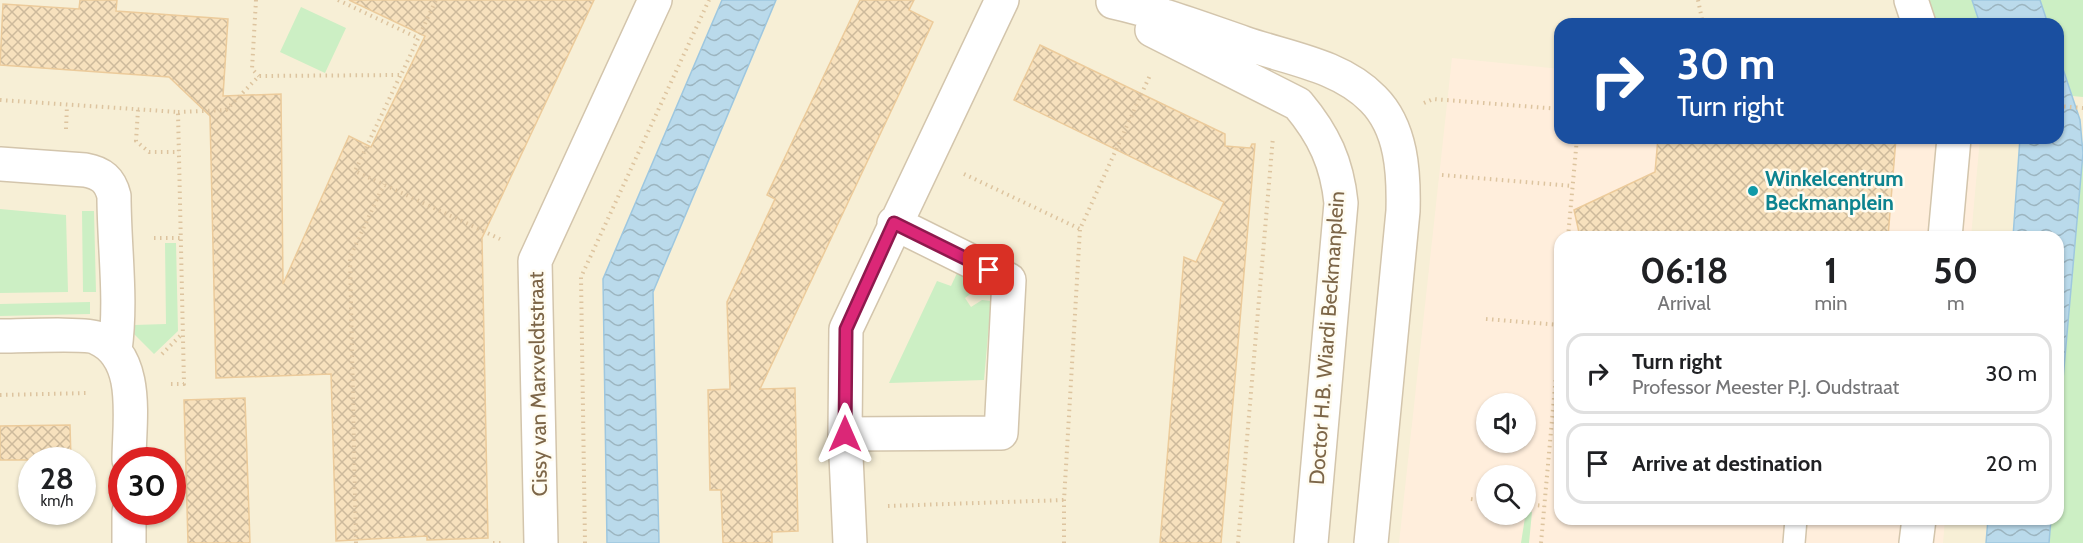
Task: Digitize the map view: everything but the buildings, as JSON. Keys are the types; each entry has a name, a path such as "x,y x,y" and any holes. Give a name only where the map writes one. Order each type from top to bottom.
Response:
{"street":[{"name":"Cissy van Marxveldtstraat","path":"541,543 535,261 655,0"},
{"path":"850,543 845,434 846,329 894,223 928,157 1002,0"},
{"path":"1911,0 1917,18"},
{"name":"Doctor H.B. Wiardi Beckmanplein","path":"1111,1 1146,26 1277,91 1298,104 1325,141 1333,159 1341,203 1311,543"},
{"name":"Doctor H.B. Wiardi Beckmanplein","path":"1111,1 1155,12 1320,66 1350,81 1374,99 1390,124 1399,151 1403,211 1371,543"},
{"path":"1946,231 1953,144"},
{"path":"0,164 85,170 96,172 111,184 114,196 118,296 115,350"},
{"path":"845,434 1001,433 1009,280 894,223"},
{"path":"0,336 96,337 115,350 126,367 129,447"},
{"path":"129,525 129,543"},
{"path":"1916,543 1918,525"}],"lane":[{"path":"1794,543 1796,525"}],"path":[{"path":"256,0 252,69 260,76 401,75"},
{"path":"338,0 418,38"},
{"path":"436,0 355,171 501,239 535,261"},
{"path":"585,543 580,277 709,0"},
{"path":"1698,0 1702,18"},
{"path":"1064,543 1064,500 1080,229 1167,37"},
{"path":"178,111 226,110 260,76"},
{"path":"1238,543 1277,91"},
{"path":"1390,124 1406,112 1433,99 1554,109"},
{"path":"2064,106 2083,108"},
{"path":"138,110 136,141 149,152 179,152"},
{"path":"1569,231 1576,144"},
{"path":"928,157 1080,229"},
{"path":"1439,175 1573,186"},
{"path":"356,543 350,257 384,184"},
{"path":"1486,319 1554,325"},
{"path":"0,395 100,393 128,385"},
{"path":"1541,543 1554,396"},
{"path":"1471,499 1476,500"},
{"path":"886,506 1064,500"},
{"path":"1536,505 1544,506"}],"shaded area":[{"path":"0,0 2083,0 2083,543 0,543"},
{"path":"1452,58 1554,68 1554,144 1979,144 1972,231 1554,231 1554,525 1944,525 1943,543 1399,543"}],"green space":[{"path":"1928,0 1972,0 1978,18 1935,18"},
{"path":"2040,0 2083,0 2083,97 2072,96 2064,72 2064,18 2046,18"},
{"path":"301,7 346,28 325,73 280,52"},
{"path":"2083,153 2083,543 2049,543 2050,525 2064,525 2064,368"},
{"path":"0,209 66,215 68,292 0,293"},
{"path":"82,211 94,211 96,292 83,292"},
{"path":"165,243 176,243 178,331 154,354 134,334 134,325 166,324"},
{"path":"958,271 980,282 976,290 965,298 971,307 982,300 991,301 984,380 889,383 937,281 951,286"},
{"path":"90,302 90,314 0,316 0,304"},
{"path":"1524,525 1531,525 1529,543 1521,543"}],"water":[{"path":"722,0 776,0 653,292 659,543 607,543 603,279"},
{"path":"1972,0 2040,0 2046,18 1978,18"},
{"path":"2064,72 2080,120 2083,153 2064,368 2064,231 2013,231 2020,144 2064,144"},
{"path":"1988,525 2050,525 2049,543 1986,543"}],"place":[{"name":"Winkelcentrum Beckmanplein","path":"1753,191"}],"route":[{"path":"845,434 846,329 894,223 989,270"}]}
